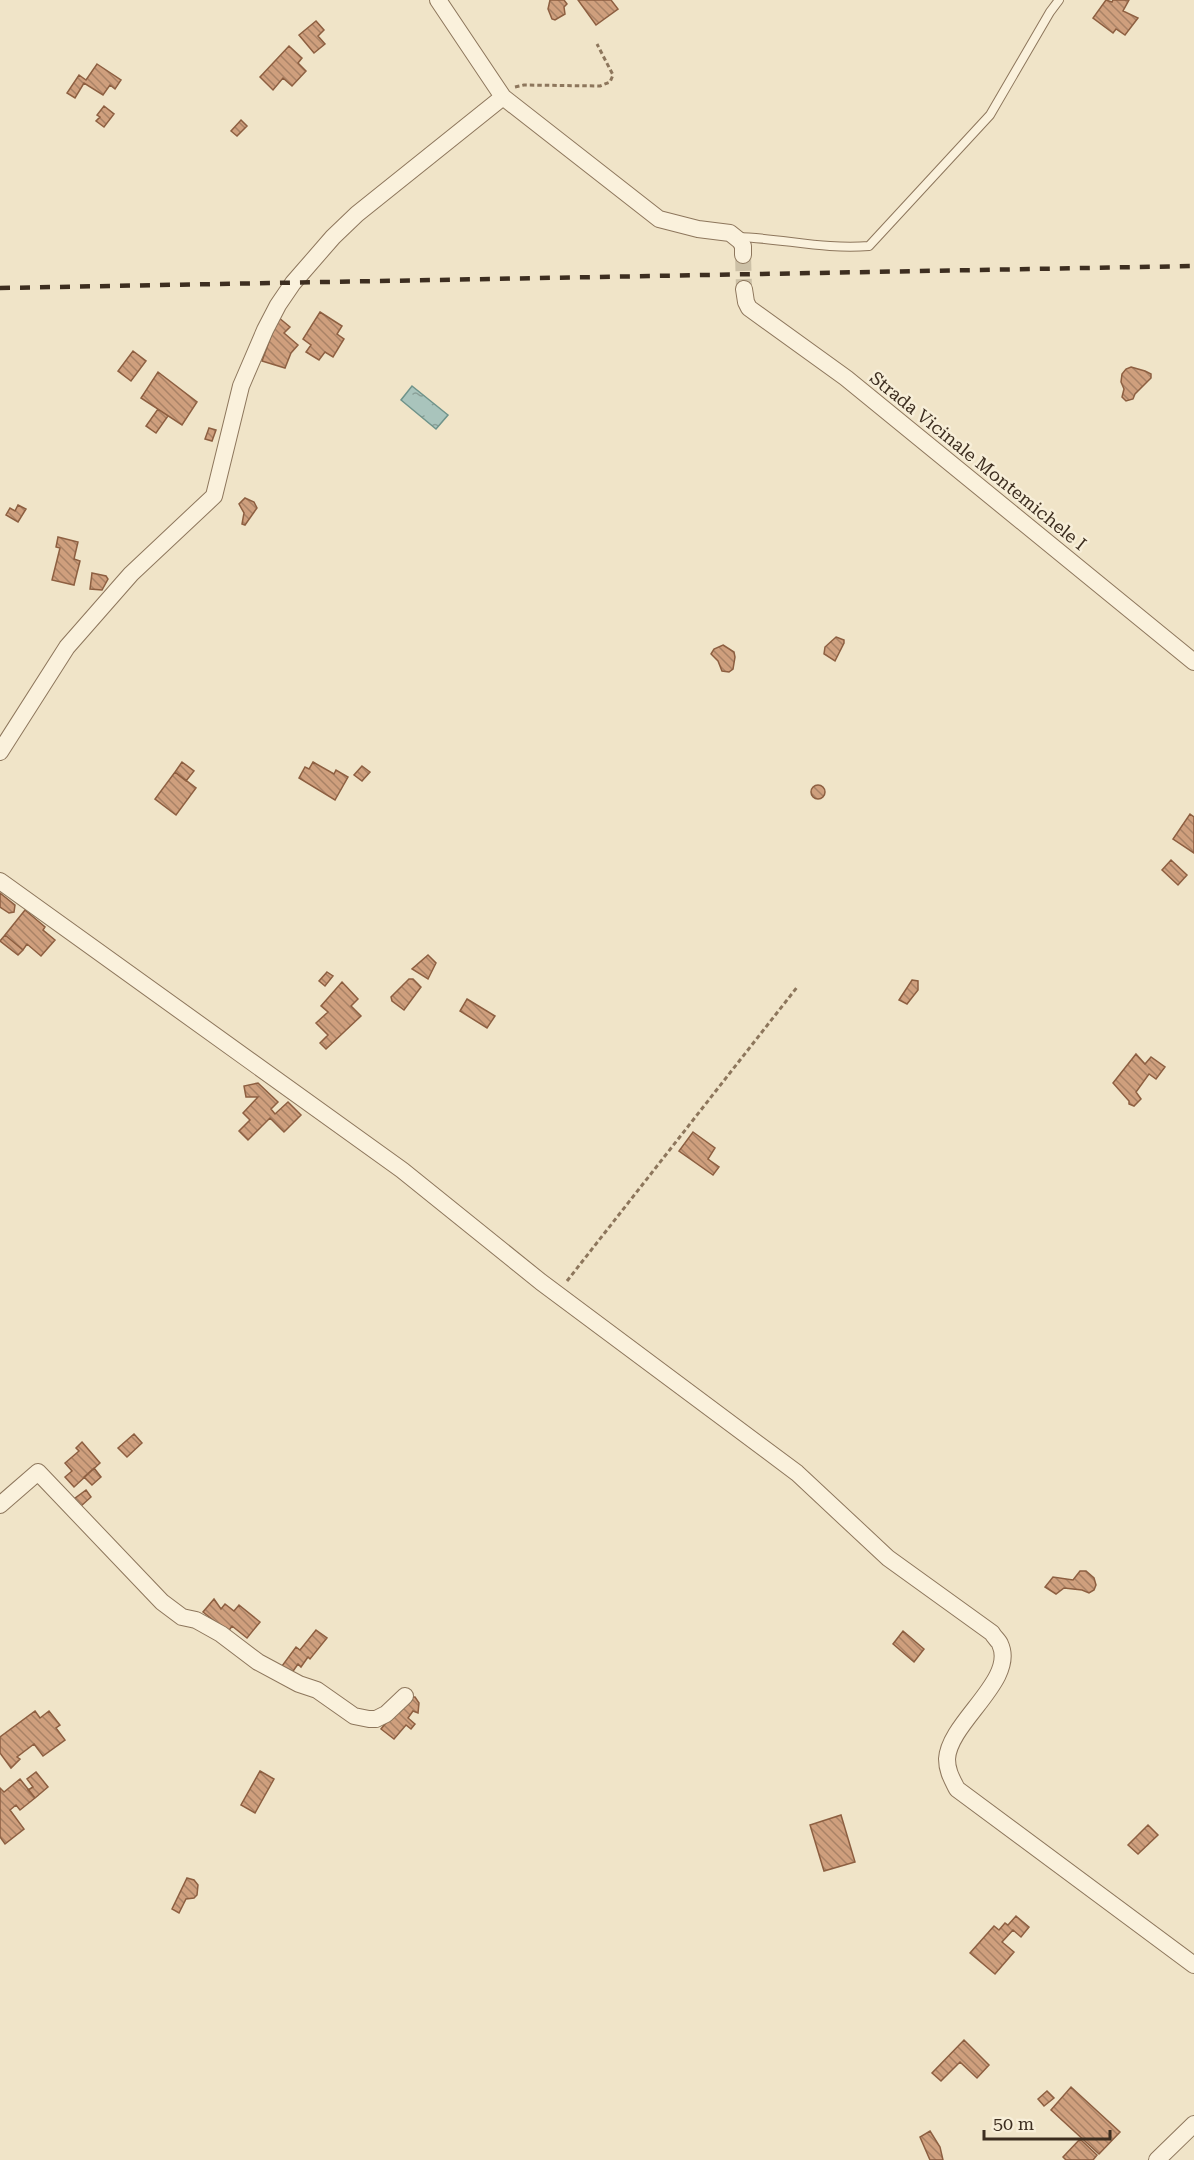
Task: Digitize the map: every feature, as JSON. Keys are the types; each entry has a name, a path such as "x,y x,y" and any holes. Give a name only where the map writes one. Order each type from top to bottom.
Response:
{"street":[{"path":"438,0 501,94 659,219 698,229 730,233 737,237 743,246 743,255"},
{"path":"0,752 67,647 131,574 214,496 241,386 265,330 293,283 333,237 357,214 501,94"},
{"name":"Strada Vicinale Montemichele I","path":"744,289 749,308 846,378 1194,662"},
{"path":"0,881 402,1170 557,1294 797,1473 888,1558 992,1634 1001,1645 1002,1658 998,1677 952,1741 947,1757 949,1774 957,1789 1194,1965"},
{"path":"0,1505 38,1472 162,1602 182,1617 208,1625 258,1662 298,1684 317,1690 354,1716 376,1719 386,1714 405,1696"},
{"path":"1157,2160 1194,2124"}],"lane":[{"path":"737,237 847,248 869,246 990,115 1059,0"}],"path":[{"path":"501,94 524,85 600,86 610,82 613,75 597,44"},
{"path":"557,1294 798,986"}],"water":[{"path":"412,386 448,415 436,429 401,400"}],"building":[{"path":"550,0 564,0 567,4 564,7 565,14 555,20 552,19 548,9"},
{"path":"578,0 611,0 618,9 596,25"},
{"path":"1106,0 1112,2 1113,0 1129,0 1123,11 1138,18 1125,35 1116,29 1113,33 1093,18"},
{"path":"316,21 324,30 318,36 325,44 314,53 299,35"},
{"path":"289,46 302,58 298,63 306,71 292,86 283,78 273,90 260,77"},
{"path":"97,64 121,80 115,89 110,85 103,95 84,83 75,98 67,93 79,75 86,80"},
{"path":"104,106 114,114 104,127 96,121 100,117 97,115"},
{"path":"241,120 247,126 237,136 231,131"},
{"path":"320,312 342,326 337,334 344,339 333,357 325,352 319,360 306,352 311,345 303,339"},
{"path":"278,317 290,327 284,333 298,345 291,353 285,368 262,361"},
{"path":"133,351 146,361 131,381 118,371"},
{"path":"1131,367 1151,374 1151,378 1133,399 1126,401 1122,397 1124,389 1121,382 1122,374"},
{"path":"158,372 197,402 182,425 141,398"},
{"path":"158,409 168,416 156,433 146,426"},
{"path":"209,428 216,430 212,441 205,439"},
{"path":"245,498 254,502 257,508 245,525 242,524 244,513 239,504"},
{"path":"18,505 26,509 18,522 6,515 10,508 15,511"},
{"path":"58,537 78,542 74,559 80,561 74,585 52,580 60,548 56,547"},
{"path":"92,573 106,576 108,579 102,590 90,589"},
{"path":"836,637 844,640 844,643 835,661 824,654 825,647"},
{"path":"723,645 734,652 733,669 729,672 722,671 718,661 711,654 714,649"},
{"path":"182,762 194,771 186,781 175,772"},
{"path":"313,762 334,774 336,770 348,777 335,800 299,778 305,767 309,769"},
{"path":"362,766 370,772 362,781 354,775"},
{"path":"175,772 196,788 176,815 155,799"},
{"path":"815,785 821,785 825,792 821,799 815,799 811,795 811,789"},
{"path":"1190,814 1194,817 1194,853 1173,839"},
{"path":"1171,860 1187,875 1178,885 1162,870"},
{"path":"0,893 15,905 14,912 9,913 0,907"},
{"path":"25,910 45,927 43,930 55,940 41,956 27,944 23,950 5,935"},
{"path":"5,935 23,950 18,955 0,941"},
{"path":"428,955 436,963 428,979 412,969"},
{"path":"327,972 333,976 325,986 319,981"},
{"path":"409,979 413,979 421,987 404,1010 392,1001 391,997"},
{"path":"912,980 918,981 918,990 907,1004 899,1000"},
{"path":"342,982 358,999 351,1006 361,1016 326,1049 320,1043 328,1035 316,1023 328,1012 321,1006"},
{"path":"467,999 495,1016 487,1028 460,1011"},
{"path":"1136,1054 1145,1064 1151,1057 1165,1067 1156,1079 1149,1074 1136,1092 1141,1099 1134,1106 1129,1104 1129,1101 1113,1083"},
{"path":"258,1083 278,1102 271,1109 275,1114 288,1102 301,1115 284,1132 270,1118 248,1140 239,1131 250,1120 243,1113 258,1097 246,1097 244,1086"},
{"path":"693,1132 715,1148 708,1159 719,1167 713,1175 679,1151"},
{"path":"134,1434 142,1443 127,1457 118,1448"},
{"path":"82,1442 100,1463 74,1487 65,1477 72,1471 65,1463 79,1451 76,1448"},
{"path":"94,1468 101,1477 92,1485 84,1477"},
{"path":"86,1490 91,1497 80,1507 74,1499"},
{"path":"1080,1571 1086,1571 1094,1578 1096,1585 1089,1593 1064,1588 1056,1594 1045,1587 1053,1577 1073,1580"},
{"path":"214,1599 221,1609 225,1604 234,1611 239,1605 260,1622 247,1638 232,1626 228,1632 203,1612"},
{"path":"316,1630 327,1638 310,1659 308,1657 301,1667 298,1664 289,1677 279,1670 296,1647 300,1650"},
{"path":"903,1631 924,1649 914,1662 893,1644"},
{"path":"407,1697 415,1697 419,1703 418,1713 413,1711 408,1718 415,1724 411,1729 406,1725 394,1739 381,1729"},
{"path":"35,1711 40,1718 49,1711 60,1725 56,1728 65,1740 43,1756 34,1744 17,1757 20,1759 11,1768 0,1753 0,1737"},
{"path":"260,1771 274,1779 255,1813 241,1805"},
{"path":"36,1772 48,1787 35,1798 28,1790 33,1787 27,1779"},
{"path":"20,1779 35,1798 20,1810 16,1805 10,1810 24,1829 5,1844 0,1837 0,1788 4,1792"},
{"path":"841,1815 855,1862 824,1871 810,1825"},
{"path":"1148,1825 1158,1835 1138,1854 1128,1845"},
{"path":"187,1878 194,1880 198,1885 197,1895 186,1899 179,1913 172,1909"},
{"path":"1016,1916 1029,1927 1021,1937 1013,1930 1002,1942 1014,1952 995,1974 970,1953 994,1926 999,1930 1005,1923 1008,1925"},
{"path":"964,2040 989,2065 977,2078 960,2062 941,2081 932,2073"},
{"path":"1071,2087 1120,2132 1099,2154 1051,2110"},
{"path":"1047,2091 1054,2098 1044,2106 1038,2099"},
{"path":"930,2131 940,2147 943,2160 930,2160 920,2137"},
{"path":"1080,2139 1097,2155 1093,2160 1066,2160 1063,2157"}],"tunnel":[{"path":"743,255 744,289"}],"railway":[{"path":"0,288 1194,266"}]}
